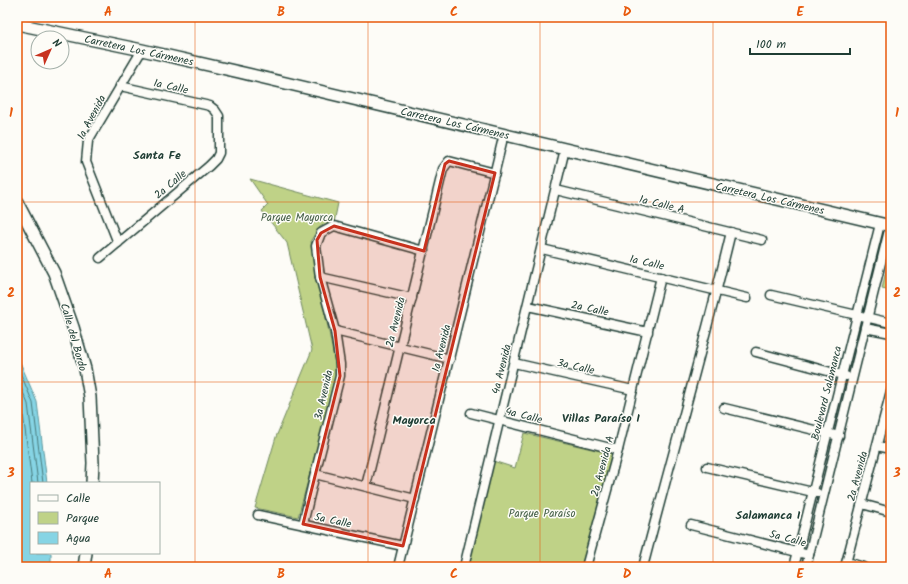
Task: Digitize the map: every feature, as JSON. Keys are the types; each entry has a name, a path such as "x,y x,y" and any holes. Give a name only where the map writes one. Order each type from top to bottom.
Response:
{"main road":[{"name":"Carretera Los Cármenes","path":"17,24 142,50 504,134 565,150 887,226"},
{"name":"Calle del Bordo","path":"17,202 54,273 73,327 85,369 90,396 93,463 92,482"},
{"path":"84,567 86,554"}],"street":[{"name":"1a Avenida","path":"118,243 86,162 88,141 142,50"},
{"name":"1a Calle","path":"120,86 210,106 215,110"},
{"name":"2a Calle","path":"100,258 216,159 219,153 219,116 215,110"},
{"name":"1a Avenida","path":"398,567 504,134"},
{"name":"4a Avenida","path":"464,567 565,150"},
{"name":"2a Avenida","path":"366,486 445,164 449,161 495,173"},
{"name":"1a Calle A","path":"556,190 762,240"},
{"name":"3a Avenida","path":"303,524 340,376 340,364 335,332 320,277 316,246 317,240 321,233 329,227 334,226 424,251"},
{"name":"Boulevard Salamanca","path":"794,567 857,315 887,226"},
{"name":"Boulevard Salamanca","path":"806,567 868,318 887,226"},
{"path":"643,567 669,465 717,291 731,232"},
{"name":"1a Calle","path":"542,249 746,298"},
{"path":"320,277 412,298"},
{"name":"2a Avenida A","path":"586,567 618,450 661,277"},
{"path":"771,296 891,323"},
{"name":"2a Calle","path":"528,306 648,332"},
{"path":"865,328 891,333"},
{"path":"335,332 450,359"},
{"path":"756,352 853,378"},
{"name":"3a Calle","path":"514,363 633,390"},
{"name":"2a Avenida","path":"846,565 891,391"},
{"path":"724,408 839,436"},
{"name":"4a Calle","path":"471,413 618,450"},
{"path":"877,446 891,449"},
{"path":"707,468 824,495"},
{"path":"315,474 415,499"},
{"path":"862,504 891,512"},
{"name":"5a Calle","path":"258,514 403,546"},
{"name":"5a Calle","path":"692,525 809,555"},
{"path":"846,565 863,567"}],"highlighted area":[{"path":"449,161 495,173 403,546 303,524 340,376 335,331 320,277 317,240 321,233 334,226 424,251 445,164"}],"green space":[{"name":"Parque Mayorca","path":"250,179 338,203 334,223 325,224 320,227 311,240 313,258 337,375 298,517 255,508 276,437 312,350 287,243 262,211 268,205"},
{"path":"891,249 891,291 882,289"},
{"name":"Parque Paraíso","path":"524,433 613,454 583,567 468,567 493,461 515,468"}],"water":[{"path":"17,355 37,402 47,482 30,482 30,554 51,554 51,567 17,567"}],"district":[{"name":"Santa Fe","path":"157,155"},
{"name":"Villas Paraíso I","path":"601,418"},
{"name":"Mayorca","path":"414,420"},
{"name":"Salamanca I","path":"768,515"}]}
